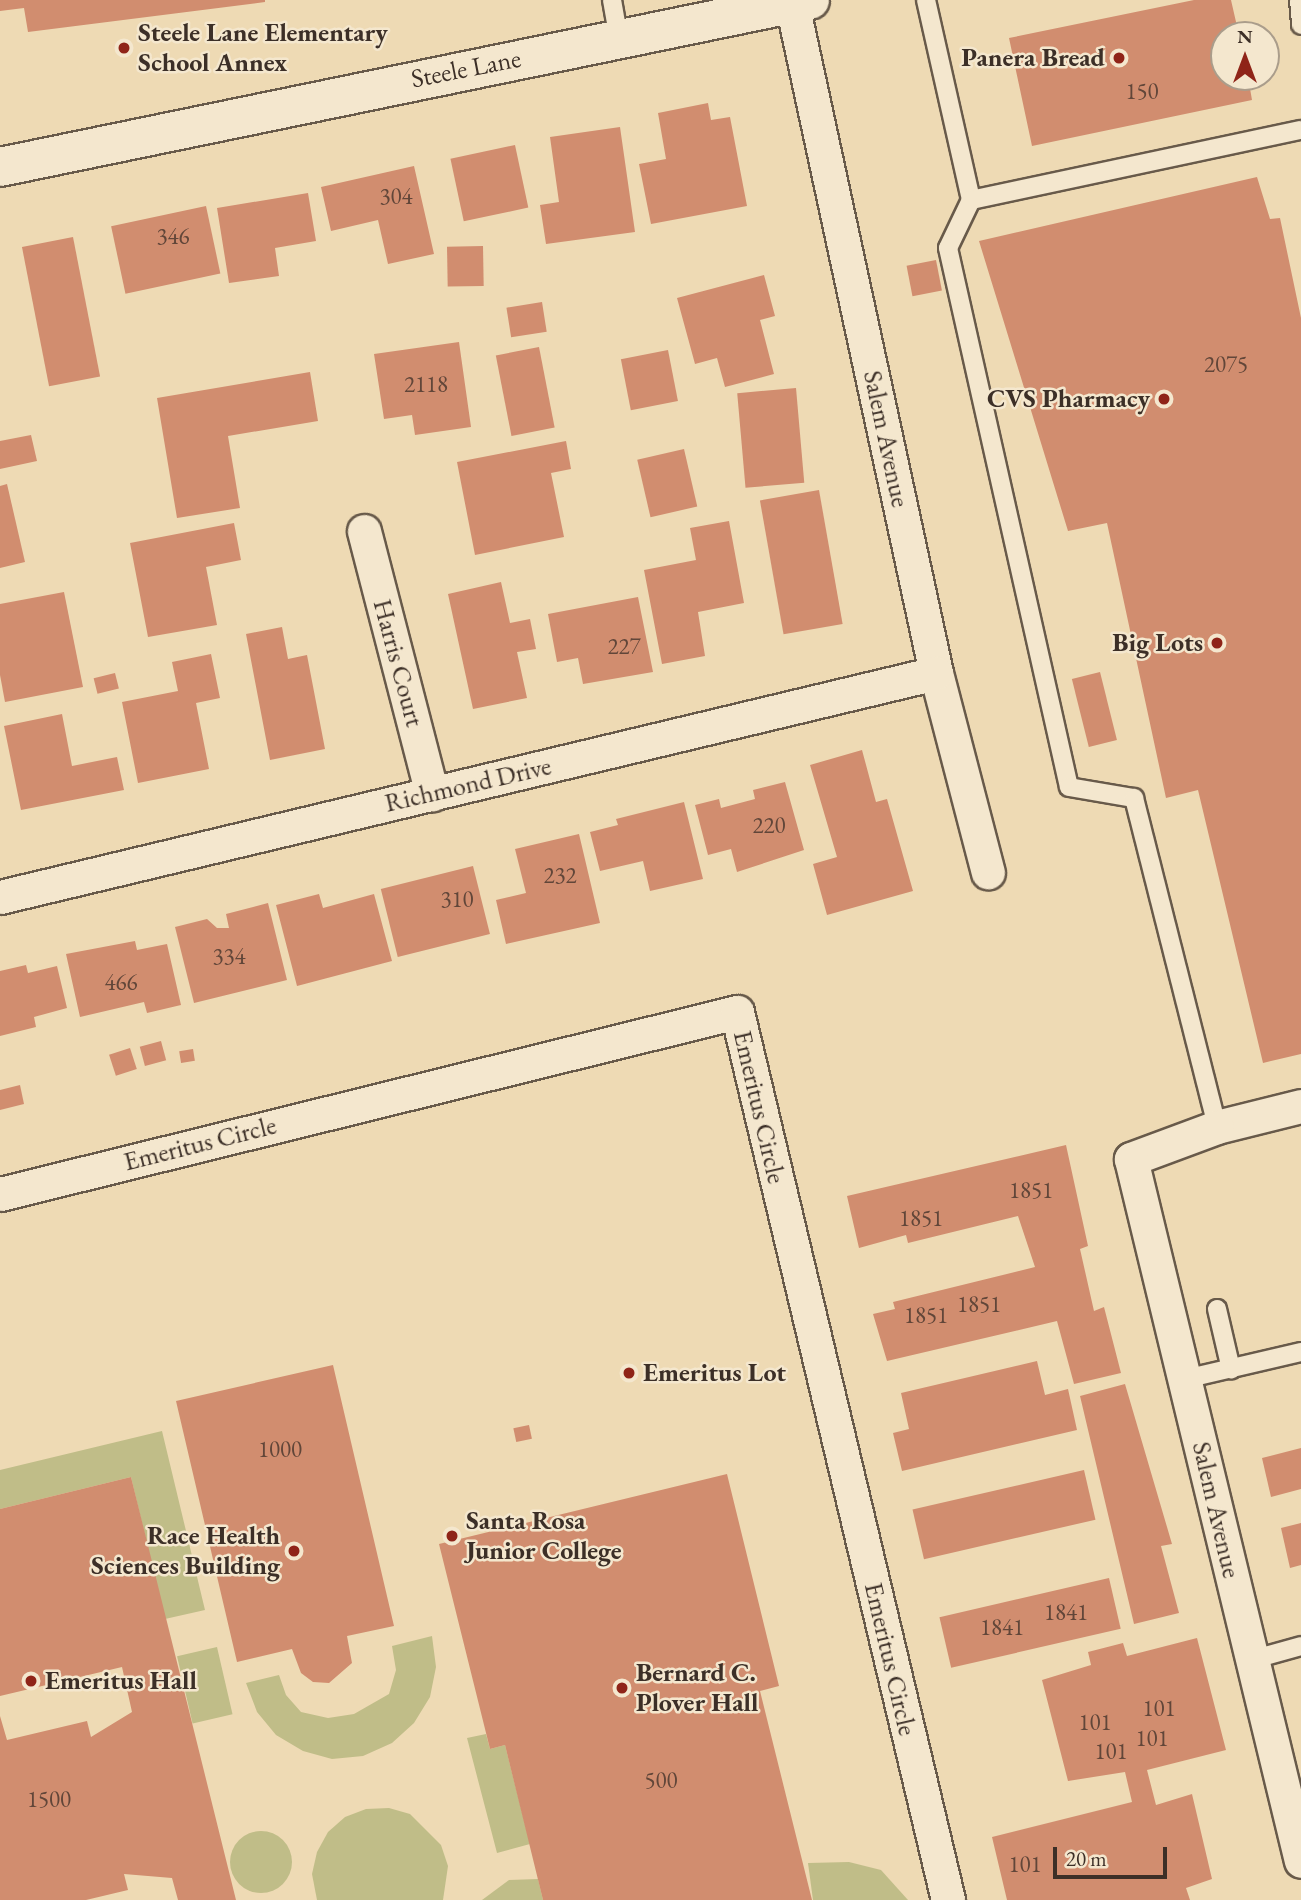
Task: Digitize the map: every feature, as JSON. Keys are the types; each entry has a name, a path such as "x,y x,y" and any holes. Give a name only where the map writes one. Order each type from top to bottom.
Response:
{"main road":[{"name":"Steele Lane","path":"0,167 801,2"}],"street":[{"name":"Salem Avenue","path":"801,2 936,673 988,872"},
{"name":"Harris Court","path":"364,531 432,794"},
{"name":"Richmond Drive","path":"0,897 936,673"},
{"name":"Emeritus Circle","path":"0,1194 737,1012 948,1900"},
{"path":"1217,1127 1301,1106"},
{"name":"Salem Avenue","path":"1217,1127 1131,1159 1301,1857"}],"lane":[{"path":"612,0 619,38"},
{"path":"926,0 971,200 948,248 1069,787 1134,799 1217,1127"},
{"path":"1299,0 1301,25"},
{"path":"971,200 1301,131"},
{"path":"1217,1309 1231,1369"},
{"path":"1185,1379 1301,1352"},
{"path":"1251,1660 1301,1646"}],"shaded area":[{"path":"162,1431 205,1610 165,1619 131,1477 0,1509 0,1470"},
{"path":"432,1636 436,1667 430,1697 414,1723 392,1743 363,1756 332,1759 303,1751 276,1735 257,1712 246,1683 279,1675 286,1695 301,1712 328,1718 354,1714 389,1694 396,1670 392,1646"},
{"path":"217,1647 233,1714 193,1723 177,1656"},
{"path":"486,1734 490,1749 505,1745 530,1844 497,1853 467,1738"},
{"path":"389,1808 410,1814 441,1845 448,1866 443,1900 317,1900 312,1874 317,1852 328,1832 345,1817 366,1809"},
{"path":"255,1831 267,1831 283,1840 290,1850 290,1874 283,1884 267,1893 255,1893 244,1888 235,1879 230,1868 230,1856 235,1845 244,1836"},
{"path":"849,1862 881,1870 908,1900 813,1900 808,1863"},
{"path":"538,1879 543,1900 482,1900 509,1880"}],"building":[{"path":"0,0 265,2 28,32 24,8 0,11"},
{"name":"Panera Bread","path":"1194,0 1231,0 1236,21 1210,21 1210,91 1250,91 1252,100 1032,146 1009,38"},
{"path":"708,103 711,120 730,117 747,206 651,224 639,164 666,159 658,113"},
{"path":"620,127 635,232 546,244 540,205 559,202 550,137"},
{"path":"515,145 528,208 464,221 450,159"},
{"path":"414,166 434,254 388,264 378,220 331,231 321,187"},
{"path":"1257,177 1270,219 1280,218 1301,318 1301,1054 1263,1063 1198,790 1166,798 1107,523 1068,531 979,241"},
{"path":"308,193 316,241 275,248 279,276 229,283 217,208"},
{"path":"206,206 220,273 125,294 111,226"},
{"path":"73,237 100,376 49,386 22,247"},
{"path":"483,246 484,286 448,287 447,247"},
{"path":"936,260 942,290 912,296 907,266"},
{"path":"764,275 775,316 760,320 774,374 725,387 717,358 695,364 677,298"},
{"path":"542,302 547,332 511,337 506,308"},
{"path":"459,342 471,427 415,435 412,415 384,419 374,354"},
{"path":"539,347 555,427 511,436 496,355"},
{"path":"668,350 678,401 631,410 621,359"},
{"path":"310,372 318,421 228,436 240,508 177,518 157,398"},
{"path":"796,388 804,483 746,488 737,393"},
{"path":"31,435 37,461 0,469 0,441"},
{"path":"566,441 571,469 551,473 564,537 475,555 457,462"},
{"path":"684,449 697,506 651,517 637,460"},
{"path":"7,484 25,562 0,568 0,486"},
{"path":"819,490 843,624 784,634 760,500"},
{"path":"729,521 744,603 698,612 705,656 662,664 644,570 696,560 690,528"},
{"path":"234,523 241,560 206,567 217,625 148,637 130,543"},
{"path":"501,582 510,623 530,619 536,649 517,652 527,698 473,709 448,594"},
{"path":"64,592 83,687 5,702 0,675 0,604"},
{"path":"638,597 653,672 583,684 578,658 557,662 548,614"},
{"path":"282,627 288,659 307,655 325,749 270,760 246,634"},
{"path":"211,654 220,698 196,703 209,769 138,783 122,702 178,691 172,662"},
{"path":"1100,672 1117,740 1089,747 1072,679"},
{"path":"115,673 119,689 98,694 94,678"},
{"path":"62,714 72,766 117,757 124,790 21,810 4,726"},
{"path":"862,750 876,802 887,799 913,891 827,915 813,864 837,857 810,765"},
{"path":"785,782 804,850 737,872 731,849 708,855 695,805 719,799 721,808 755,799 753,790"},
{"path":"684,802 703,879 650,891 643,861 600,871 590,832 618,825 616,819"},
{"path":"579,834 600,923 506,944 496,900 526,893 515,849"},
{"path":"473,866 490,934 398,957 381,889"},
{"path":"319,894 323,908 374,894 392,961 297,986 276,905"},
{"path":"268,903 287,980 194,1003 175,927 207,919 217,928 229,928 226,914"},
{"path":"135,941 137,950 167,944 181,1005 147,1013 144,1002 80,1017 66,954"},
{"path":"26,965 28,973 57,966 67,1008 34,1017 36,1027 0,1036 0,971"},
{"path":"161,1041 166,1060 145,1066 140,1047"},
{"path":"130,1048 137,1069 116,1076 109,1055"},
{"path":"193,1049 195,1061 181,1063 179,1051"},
{"path":"20,1085 24,1104 0,1110 0,1090"},
{"path":"1066,1145 1088,1246 1080,1249 1094,1311 1104,1307 1121,1373 1074,1384 1057,1321 887,1361 873,1314 895,1309 893,1302 1035,1267 1018,1216 908,1243 906,1235 859,1248 847,1196"},
{"path":"1037,1361 1045,1395 1068,1389 1077,1430 902,1471 893,1433 909,1429 901,1393"},
{"name":"Race Health Sciences Building","path":"333,1365 394,1626 347,1636 352,1663 329,1683 313,1682 301,1673 292,1649 237,1662 176,1401"},
{"path":"1125,1384 1172,1544 1161,1546 1179,1613 1134,1624 1080,1396"},
{"path":"529,1425 532,1439 516,1442 513,1428"},
{"path":"1301,1448 1301,1489 1271,1497 1262,1458"},
{"path":"1084,1470 1095,1520 924,1559 913,1510"},
{"name":"Bernard C. Plover Hall","path":"727,1474 779,1686 760,1691 812,1900 543,1900 505,1745 490,1749 439,1544"},
{"name":"Emeritus Hall","path":"131,1477 236,1900 178,1900 172,1878 124,1874 128,1890 86,1900 0,1900 0,1716 7,1740 87,1721 91,1737 132,1712 122,1667 0,1696 0,1509"},
{"path":"1301,1523 1301,1565 1290,1568 1281,1528"},
{"path":"1109,1578 1121,1629 951,1668 939,1617"},
{"path":"1197,1638 1226,1750 1147,1770 1156,1805 1192,1794 1212,1879 1186,1888 1190,1900 1007,1900 992,1837 1132,1802 1125,1772 1068,1781 1042,1680 1091,1665 1088,1652 1123,1643 1127,1656"}],"place":[{"name":"Steele Lane Elementary School Annex","path":"124,48"},
{"name":"Panera Bread","path":"1119,58"},
{"name":"CVS Pharmacy","path":"1164,399"},
{"name":"Big Lots","path":"1217,643"},
{"name":"Emeritus Lot","path":"629,1373"},
{"name":"Santa Rosa Junior College","path":"452,1536"},
{"name":"Race Health Sciences Building","path":"294,1551"},
{"name":"Emeritus Hall","path":"31,1681"},
{"name":"Bernard C. Plover Hall","path":"622,1688"}]}
